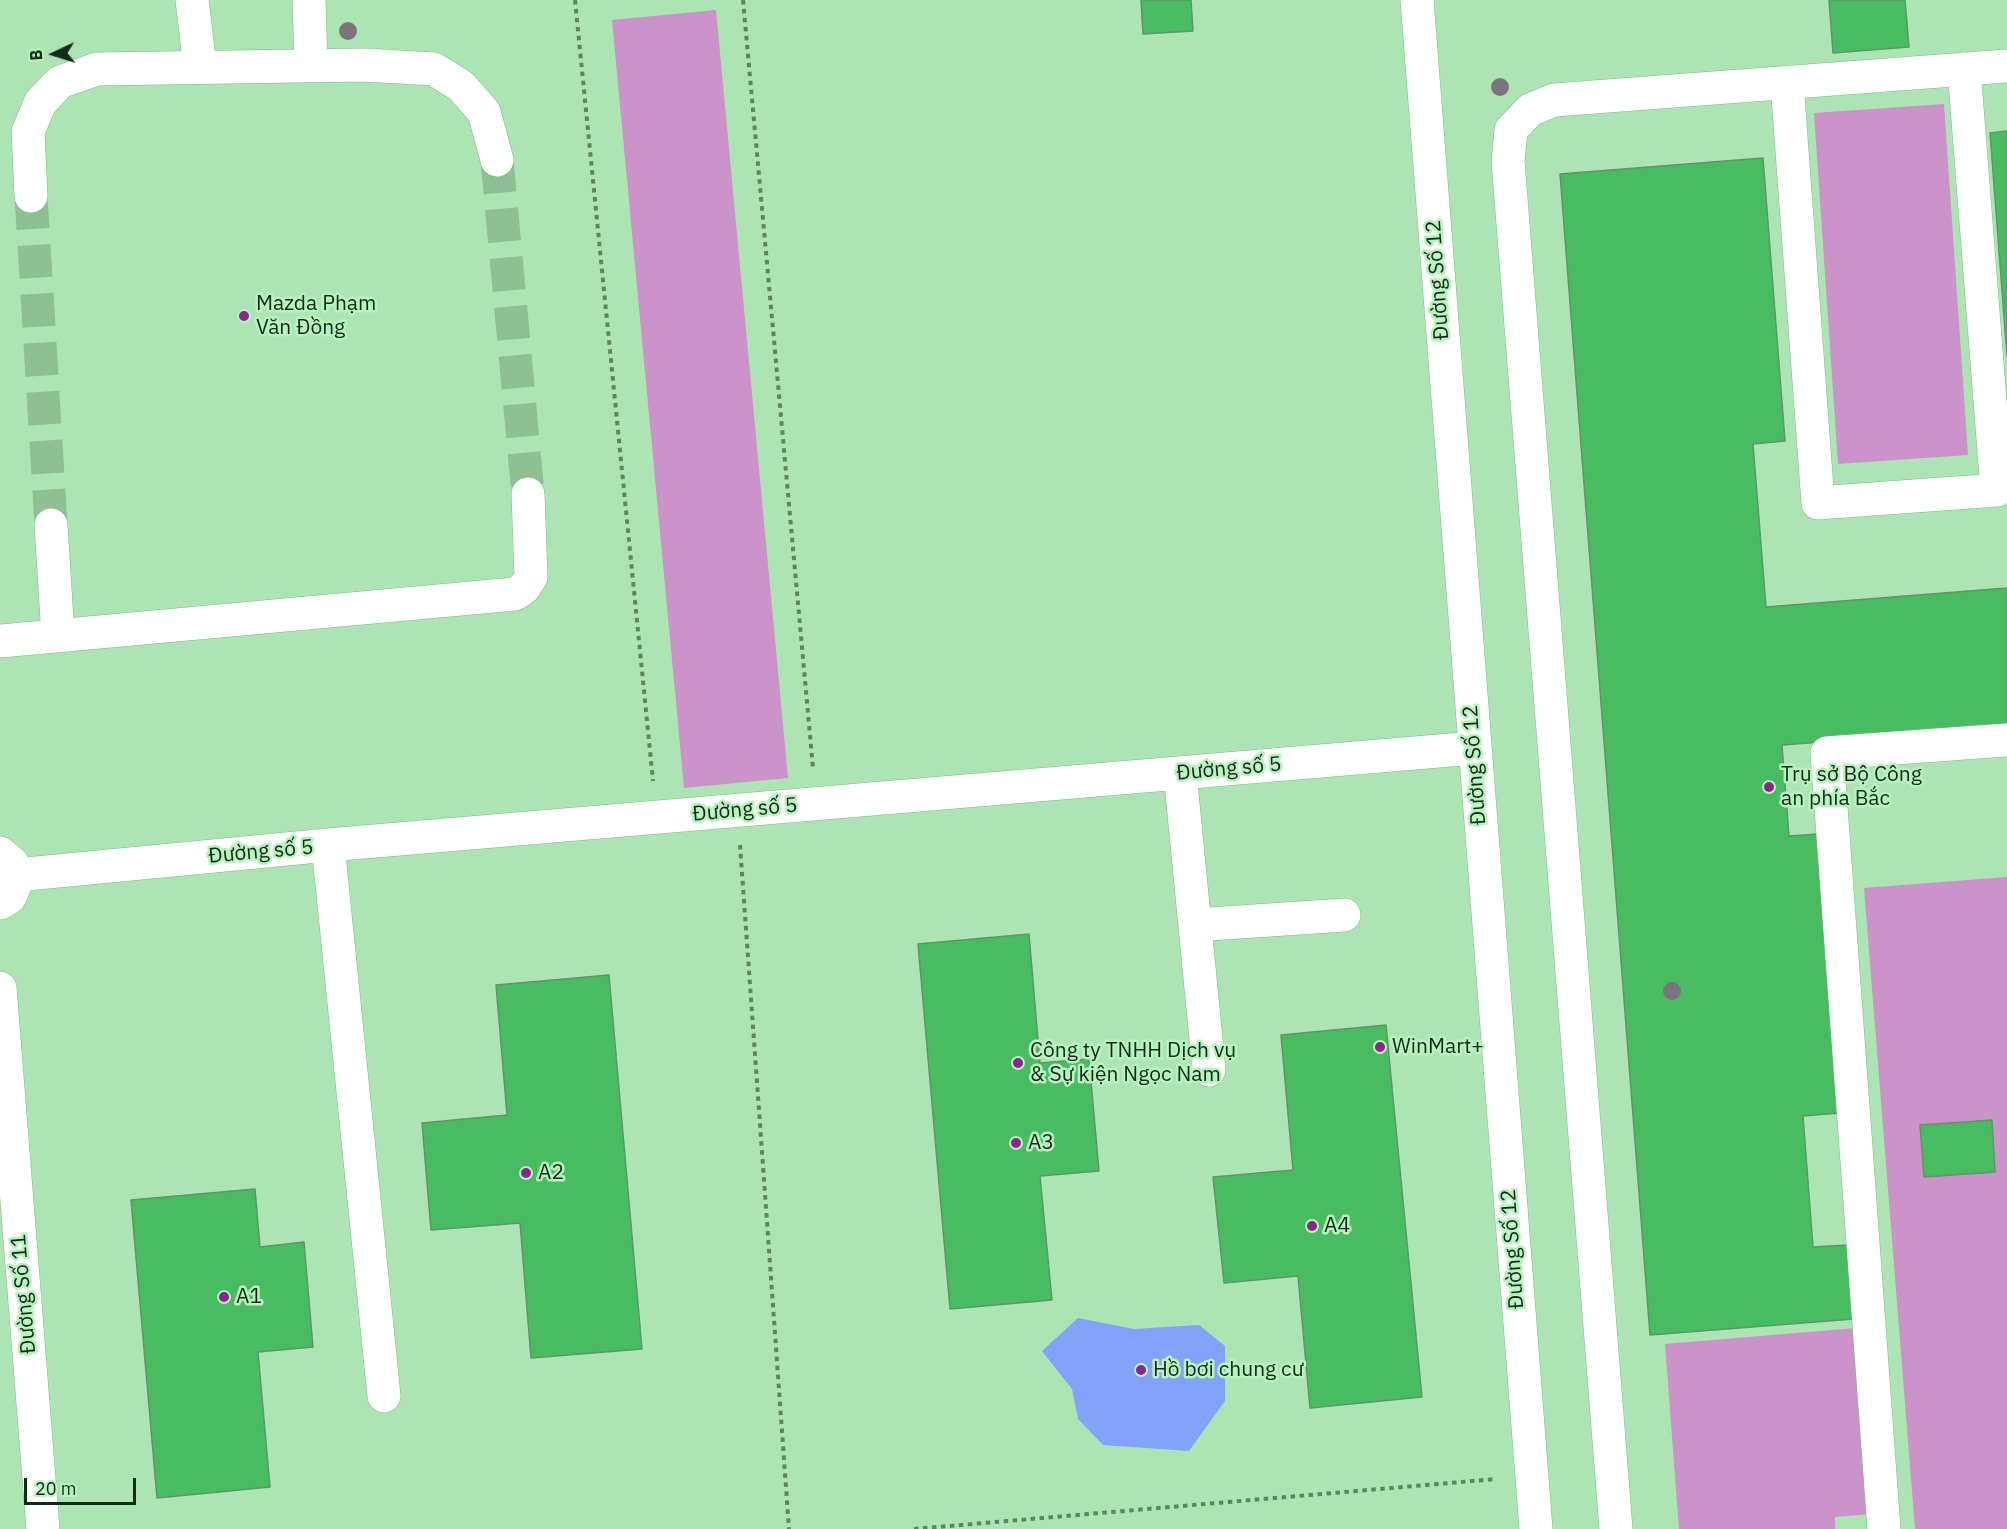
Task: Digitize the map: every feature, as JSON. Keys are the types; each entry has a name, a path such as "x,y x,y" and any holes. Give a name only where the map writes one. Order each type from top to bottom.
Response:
{"street":[{"path":"192,0 200,67"},
{"path":"309,0 311,65"},
{"name":"Đường Số 12","path":"1417,0 1536,1529"},
{"path":"31,196 28,132 40,103 60,82 97,69 311,65 434,69 460,86 484,112 497,160"},
{"path":"1616,1529 1508,161 1511,130 1530,110 1554,100 2007,66"},
{"path":"1787,83 1818,503 1997,490 1964,69"},
{"path":"0,641 515,594 524,588 531,577 528,494"},
{"path":"51,525 58,636"},
{"path":"1884,1529 1827,753 2007,740"},
{"name":"Đường số 5","path":"8,864 328,845 1474,748"},
{"path":"1180,773 1209,1070"},
{"path":"328,845 384,1396"},
{"path":"0,903 10,897 14,889 8,864"},
{"path":"1195,925 1344,915"},
{"name":"Đường Số 11","path":"0,988 43,1529"}],"path":[{"path":"575,0 657,818"},
{"path":"743,0 817,804"},
{"path":"737,811 789,1529"},
{"path":"914,1529 1531,1476"}],"shaded area":[{"path":"716,10 788,778 684,788 612,20"},
{"path":"1944,104 1968,455 1838,464 1814,113"},
{"path":"2007,877 2007,1529 1915,1529 1864,888"},
{"path":"1856,1328 1871,1514 1835,1517 1835,1529 1679,1529 1665,1344"}],"water":[{"name":"Hồ bơi chung cư","path":"1078,1318 1134,1329 1199,1325 1225,1346 1225,1401 1189,1451 1103,1445 1078,1419 1072,1389 1042,1351"}],"building":[{"path":"1141,0 1191,0 1193,31 1143,34"},
{"path":"1829,0 1905,0 1909,47 1833,53"},
{"path":"2007,131 2007,356 1990,133"},
{"path":"1763,158 1785,441 1753,444 1766,607 2007,588 2007,728 1782,745 1789,836 1818,834 1839,1113 1803,1116 1813,1247 1848,1245 1854,1319 1650,1335 1560,174"},
{"name":"A3","path":"1029,934 1040,1063 1089,1059 1099,1171 1040,1176 1052,1300 950,1309 918,944"},
{"name":"A2","path":"609,975 642,1349 531,1358 520,1223 431,1230 422,1123 507,1115 496,985"},
{"name":"A4","path":"1386,1025 1422,1397 1310,1408 1298,1276 1224,1283 1213,1177 1293,1170 1281,1035"},
{"path":"1992,1120 1995,1172 1924,1177 1920,1125"},
{"name":"A1","path":"255,1189 260,1247 304,1242 313,1347 258,1352 270,1487 157,1498 131,1200"}],"tunnel":[{"path":"497,160 528,494"},
{"path":"31,196 51,525"}],"place":[{"name":"Mazda Phạm Văn Đồng","path":"244,316"},
{"name":"Trụ sở Bộ Công an phía Bắc","path":"1769,787"},
{"name":"WinMart+","path":"1380,1047"},
{"name":"Công ty TNHH Dịch vụ & Sự kiện Ngọc Nam","path":"1018,1063"},
{"name":"A3","path":"1016,1143"},
{"name":"A2","path":"526,1173"},
{"name":"A4","path":"1312,1226"},
{"name":"A1","path":"224,1297"},
{"name":"Hồ bơi chung cư","path":"1141,1370"}]}
